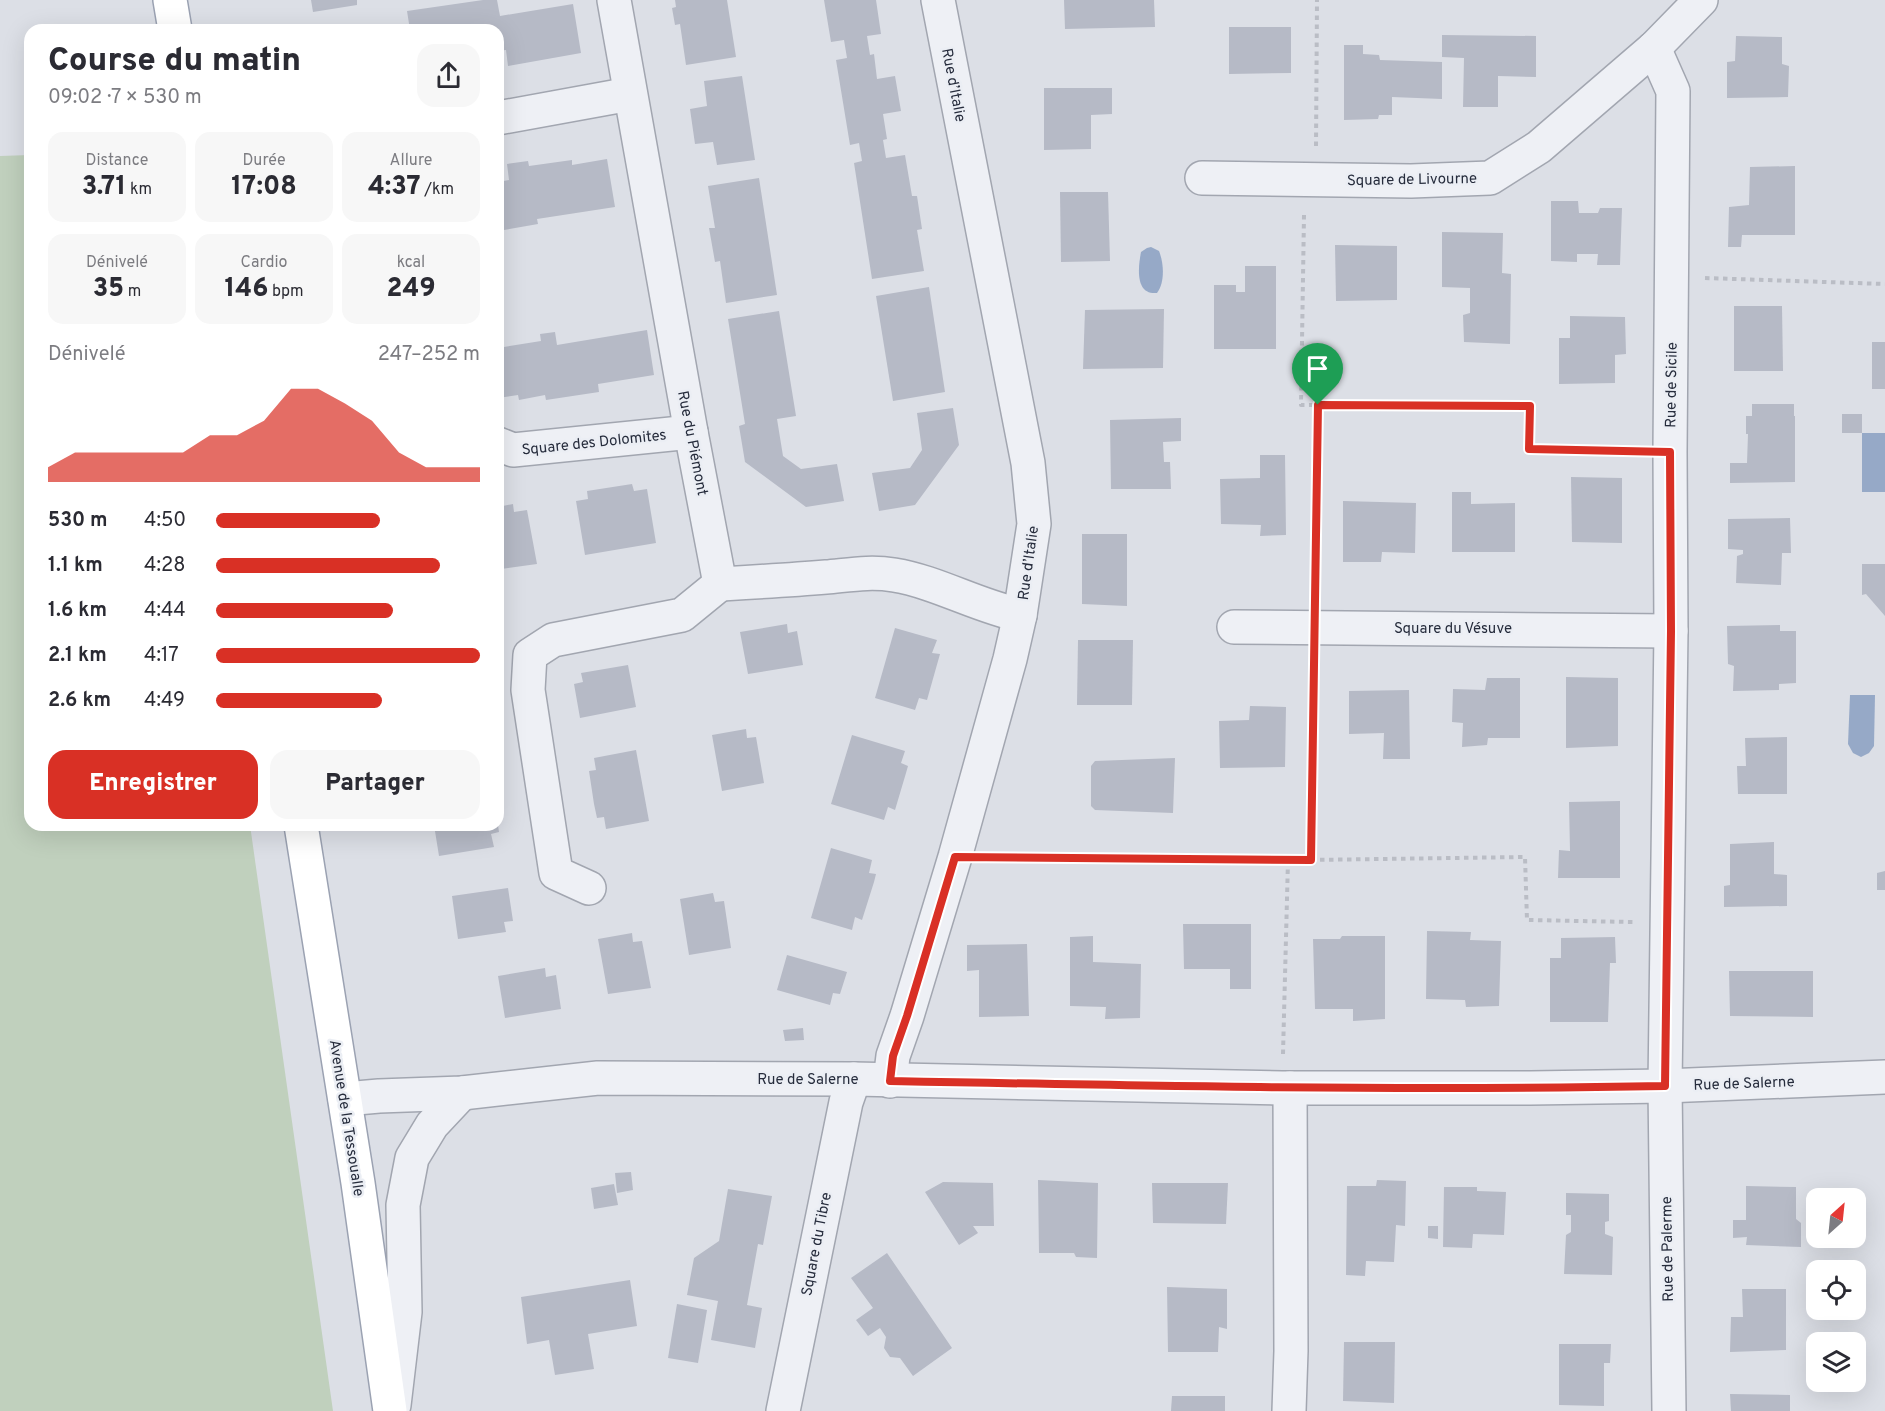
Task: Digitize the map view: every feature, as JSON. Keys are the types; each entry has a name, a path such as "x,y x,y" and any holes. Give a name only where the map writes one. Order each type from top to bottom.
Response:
{"main road":[{"path":"170,0 174,24"},
{"name":"Avenue de la Tessoualle","path":"302,831 392,1411"}],"street":[{"name":"Rue du Piémont","path":"614,0 720,584"},
{"name":"Rue d’Italie","path":"890,1081 893,1056 955,857 1010,659 1020,615 1034,524 1028,463 939,0"},
{"name":"Square de Livourne","path":"1202,178 1305,180 1490,178 1539,147 1654,48 1701,0"},
{"name":"Rue de Sicile","path":"1654,48 1673,91 1671,631 1665,1086"},
{"path":"504,117 630,94"},
{"name":"Square des Dolomites","path":"504,446 513,450 691,432"},
{"path":"590,888 556,873 528,690 530,655 553,640 682,615 720,584 828,577 865,572 895,575 1020,615"},
{"name":"Square du Vésuve","path":"1234,627 1671,631"},
{"name":"Rue de Salerne","path":"345,1099 462,1093 598,1078 854,1079 1286,1088 1530,1088 1665,1086 1885,1077"},
{"name":"Square du Tibre","path":"783,1411 846,1102 854,1079"},
{"name":"Rue de Palerme","path":"1665,1086 1669,1411"},
{"path":"1286,1088 1291,1351 1289,1411"},
{"path":"392,1411 405,1312 403,1206 412,1158 432,1125 462,1093"}],"path":[{"path":"1317,0 1316,152 1305,180 1301,405 1530,406 1529,449 1670,452"},
{"path":"1672,277 1885,284"},
{"path":"1311,860 1318,405"},
{"path":"955,857 1288,860 1525,857 1527,920 1668,923"},
{"path":"1286,1088 1288,860"}],"green space":[{"path":"24,155 24,831 251,831 333,1411 0,1411 0,156"}],"water":[{"path":"1151,247 1159,251 1163,267 1160,289 1157,293 1145,290 1140,279 1141,252"},
{"path":"1862,433 1885,433 1885,492 1862,492"},
{"path":"1850,695 1875,695 1874,746 1869,753 1861,757 1853,753 1848,744"}],"building":[{"path":"311,0 357,0 357,5 313,12"},
{"path":"497,0 500,16 573,4 581,53 508,66 506,50 504,50 504,24 409,24 407,11"},
{"path":"675,0 727,0 736,57 686,65 680,24 675,25 672,8 676,7"},
{"path":"824,0 876,0 881,34 867,36 870,55 874,54 877,79 895,76 901,111 883,114 887,139 883,140 886,158 905,155 912,196 917,196 922,229 917,230 924,271 872,279 854,163 862,161 859,143 850,145 836,60 847,58 844,40 831,42"},
{"path":"1064,0 1154,0 1155,27 1065,29"},
{"path":"1229,27 1291,27 1291,73 1229,74"},
{"path":"1442,35 1536,36 1536,77 1498,76 1498,107 1463,107 1464,58 1442,57"},
{"path":"1736,36 1782,37 1782,64 1789,66 1788,97 1727,98 1727,62 1735,61"},
{"path":"1344,45 1363,45 1363,54 1379,55 1380,60 1442,62 1442,99 1392,97 1392,115 1379,115 1378,119 1344,120"},
{"path":"742,76 755,160 717,165 713,142 695,144 690,109 707,106 704,81"},
{"path":"1044,88 1112,88 1112,114 1091,115 1091,149 1044,150"},
{"path":"607,159 615,207 537,219 538,224 504,230 504,181 509,180 507,164 528,161 529,166 572,160 572,165"},
{"path":"1795,166 1795,235 1742,235 1741,247 1728,247 1729,207 1749,205 1750,167"},
{"path":"759,178 777,295 726,303 720,261 715,262 709,228 715,228 708,186"},
{"path":"1060,192 1108,192 1110,261 1061,262"},
{"path":"1551,201 1578,201 1579,213 1598,213 1600,208 1622,208 1620,265 1597,265 1598,254 1577,254 1577,262 1551,261"},
{"path":"1442,232 1503,233 1502,273 1511,274 1510,344 1464,342 1463,315 1470,313 1470,288 1442,287"},
{"path":"1335,245 1397,246 1397,300 1336,301"},
{"path":"1245,266 1276,266 1276,349 1214,349 1214,285 1236,285 1236,292 1245,292"},
{"path":"929,287 945,392 893,401 876,296"},
{"path":"1734,306 1782,306 1783,371 1734,371"},
{"path":"1164,309 1163,368 1083,369 1085,310"},
{"path":"779,311 796,416 777,419 783,456 801,469 837,464 844,501 806,507 745,462 739,426 745,424 728,319"},
{"path":"1570,316 1625,317 1626,354 1615,355 1615,383 1559,384 1559,338 1570,338"},
{"path":"647,330 654,375 598,384 599,392 546,400 545,395 519,400 518,395 504,397 504,347 541,341 540,334 555,332 557,345"},
{"path":"1872,342 1885,342 1885,389 1872,389"},
{"path":"1752,404 1794,404 1795,482 1730,483 1730,463 1747,463 1746,416 1752,416"},
{"path":"953,408 959,445 915,505 879,511 872,473 910,468 922,450 917,413"},
{"path":"1842,414 1862,414 1862,433 1842,433"},
{"path":"1181,418 1181,441 1163,442 1164,462 1170,462 1171,489 1111,489 1110,420"},
{"path":"1260,455 1285,455 1286,535 1260,536 1261,525 1221,524 1220,479 1260,478"},
{"path":"1571,477 1622,478 1622,543 1572,542"},
{"path":"632,484 634,491 647,489 656,543 585,555 576,501 588,499 587,491"},
{"path":"1452,492 1471,492 1471,504 1515,503 1515,552 1452,552"},
{"path":"1343,501 1416,503 1415,553 1382,552 1381,562 1343,562"},
{"path":"513,504 514,512 527,510 537,564 504,569 504,506"},
{"path":"1790,518 1791,553 1782,553 1781,585 1736,583 1737,556 1743,554 1743,550 1728,549 1728,519"},
{"path":"1082,534 1127,534 1127,606 1082,604"},
{"path":"1862,564 1885,564 1885,616 1866,594 1862,595"},
{"path":"787,624 788,633 797,631 803,665 748,674 740,632"},
{"path":"1780,625 1780,631 1796,631 1796,683 1779,684 1779,690 1733,691 1734,666 1728,664 1727,626"},
{"path":"895,628 937,640 932,653 940,654 927,700 919,698 915,710 875,698"},
{"path":"1078,640 1133,640 1132,705 1077,705"},
{"path":"628,665 636,707 580,718 574,684 583,682 581,673"},
{"path":"1566,677 1618,678 1618,746 1566,748"},
{"path":"1487,678 1520,678 1520,738 1488,738 1487,745 1462,747 1463,723 1452,722 1453,689 1485,690"},
{"path":"1409,690 1410,759 1383,759 1384,733 1349,734 1349,691"},
{"path":"1250,706 1286,707 1285,767 1220,768 1219,721 1249,720"},
{"path":"746,729 747,738 756,737 764,783 722,791 712,735"},
{"path":"852,735 905,751 901,763 908,766 895,810 888,807 884,820 831,804"},
{"path":"1787,737 1787,794 1738,794 1737,766 1746,766 1745,738"},
{"path":"636,750 649,821 606,829 604,817 597,818 589,771 596,770 594,758"},
{"path":"1175,758 1173,813 1095,810 1091,806 1091,766 1095,761"},
{"path":"1620,801 1620,878 1558,878 1559,850 1570,851 1569,802"},
{"path":"435,831 499,831 491,834 494,847 439,856"},
{"path":"1774,842 1774,874 1787,875 1787,906 1724,907 1724,886 1730,885 1730,844"},
{"path":"831,848 872,860 869,873 876,874 862,920 855,917 852,930 811,918"},
{"path":"1885,871 1885,890 1877,890 1877,873"},
{"path":"508,888 513,921 504,922 506,932 458,939 452,896"},
{"path":"713,893 715,902 724,901 731,948 689,955 680,899"},
{"path":"1183,924 1251,924 1251,989 1230,989 1230,969 1184,969"},
{"path":"1427,931 1471,932 1470,940 1501,941 1499,1006 1466,1007 1465,1000 1426,999"},
{"path":"632,933 633,942 642,941 651,988 608,994 598,939"},
{"path":"1093,936 1093,962 1141,964 1140,1018 1105,1019 1106,1007 1070,1006 1070,937"},
{"path":"1342,936 1385,936 1385,1019 1353,1021 1353,1009 1315,1009 1313,939 1340,939"},
{"path":"1615,937 1616,963 1610,963 1608,1022 1550,1022 1550,958 1561,958 1561,938"},
{"path":"1027,944 1029,1016 979,1017 979,970 967,971 967,945"},
{"path":"787,955 847,972 840,994 833,993 830,1005 777,990"},
{"path":"545,968 546,977 556,975 561,1009 505,1018 498,976"},
{"path":"1729,971 1813,971 1813,1017 1730,1016"},
{"path":"803,1028 804,1040 785,1041 783,1030"},
{"path":"631,1172 633,1190 617,1193 615,1173"},
{"path":"1038,1180 1098,1183 1097,1258 1076,1257 1074,1253 1039,1253"},
{"path":"1377,1180 1406,1181 1405,1226 1396,1225 1394,1262 1366,1261 1365,1276 1346,1275 1347,1186 1376,1186"},
{"path":"943,1182 993,1183 994,1226 973,1226 978,1233 959,1245 925,1192"},
{"path":"1152,1183 1228,1183 1226,1224 1153,1223"},
{"path":"614,1184 618,1205 594,1209 591,1188"},
{"path":"1746,1186 1796,1187 1796,1219 1801,1223 1801,1247 1746,1245 1747,1237 1733,1238 1733,1220 1746,1220"},
{"path":"1444,1187 1477,1187 1477,1191 1506,1192 1504,1235 1473,1234 1472,1248 1443,1247"},
{"path":"728,1189 772,1196 763,1245 758,1244 747,1305 762,1308 755,1348 711,1340 718,1301 687,1295 694,1258 719,1241"},
{"path":"1566,1193 1609,1194 1609,1221 1605,1222 1605,1234 1613,1237 1612,1275 1564,1274 1566,1235 1571,1232 1571,1215 1566,1215"},
{"path":"1428,1226 1438,1226 1438,1239 1428,1238"},
{"path":"887,1253 952,1348 913,1376 900,1358 890,1357 884,1348 886,1337 880,1328 868,1336 856,1320 873,1308 851,1278"},
{"path":"630,1280 637,1326 588,1334 594,1369 555,1375 549,1340 527,1344 521,1297"},
{"path":"1167,1287 1227,1289 1227,1329 1219,1327 1218,1352 1168,1352"},
{"path":"1742,1289 1786,1289 1786,1350 1730,1352 1731,1317 1743,1317"},
{"path":"677,1304 707,1310 698,1363 668,1358"},
{"path":"1344,1342 1395,1342 1394,1403 1343,1401"},
{"path":"1559,1344 1611,1344 1610,1363 1604,1363 1604,1406 1559,1405"},
{"path":"1730,1394 1790,1395 1790,1411 1731,1411"},
{"path":"1172,1396 1225,1396 1225,1411 1171,1411"}],"route":[{"path":"1318,405 1530,406 1529,449 1670,452 1671,631 1665,1086 1282,1088 890,1081 893,1056 955,857 1311,860 1318,405"}]}
